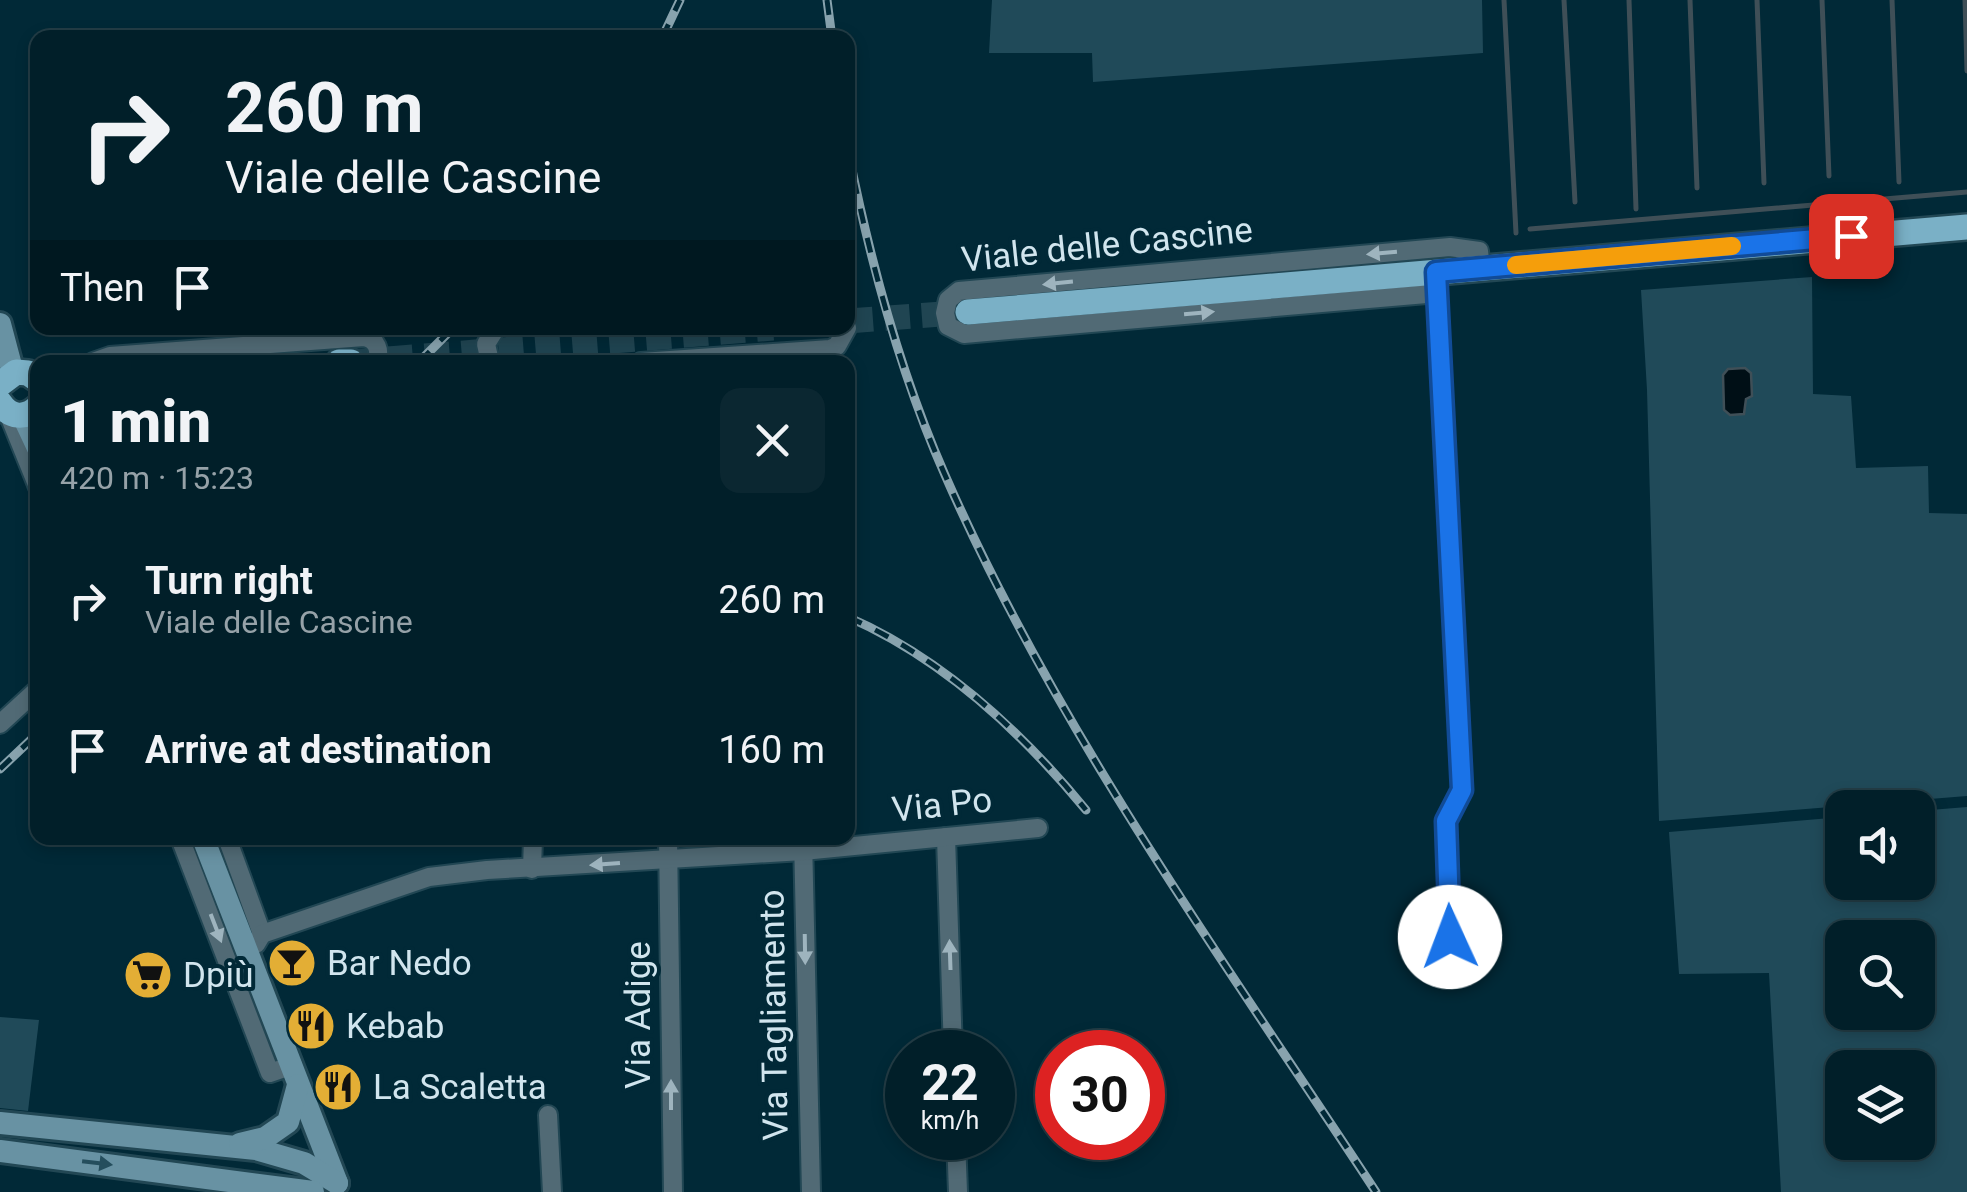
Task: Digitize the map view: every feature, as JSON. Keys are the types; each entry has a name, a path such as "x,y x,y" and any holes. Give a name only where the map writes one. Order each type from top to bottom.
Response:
{"main road":[{"name":"Viale delle Cascine","path":"968,312 1437,282 1481,268 1967,228"},
{"path":"0,324 17,379"},
{"path":"17,410 30,434"},
{"path":"206,845 256,944 253,992 296,1073 330,1188"},
{"path":"230,1146 265,1138 281,1129 291,1117 296,1073"},
{"path":"0,1123 230,1146 296,1160 330,1188"},
{"path":"0,1151 313,1192"}],"street":[{"name":"Viale delle Cascine","path":"1437,282 964,334 948,326 945,313 948,300 959,291 1238,264 1450,247 1478,251 1481,268"},
{"path":"1437,282 1462,790 1446,821 1450,937"},
{"path":"742,355 830,349 838,346 843,335"},
{"path":"123,355 364,337 374,341 376,355"},
{"path":"17,410 30,458"},
{"path":"0,724 30,696"},
{"name":"Via Po","path":"855,842 946,838 1038,828"},
{"path":"946,838 952,1030"},
{"path":"183,845 253,992"},
{"path":"229,845 256,944"},
{"path":"532,845 532,869"},
{"name":"Via Adige","path":"668,845 672,1192"},
{"name":"Via Po","path":"256,944 429,877 794,845"},
{"name":"Via Tagliamento","path":"803,845 810,1192"},
{"path":"548,1115 552,1192"},
{"path":"39,1156 42,1126"},
{"path":"957,1160 958,1192"}],"shaded area":[{"path":"992,0 1482,0 1483,53 1093,82 1092,53 989,53"},
{"path":"1812,277 1813,394 1851,396 1856,468 1928,466 1929,513 1967,514 1967,796 1935,799 1935,790 1825,790 1825,808 1659,821 1641,290"},
{"path":"1745,368 1751,373 1752,396 1746,399 1744,414 1730,415 1724,410 1723,375 1728,369"},
{"path":"1967,807 1967,1192 1781,1192 1769,973 1679,974 1669,832 1825,818 1825,900 1935,900 1935,810"},
{"path":"0,1017 39,1020 28,1111 0,1108"}],"waterway":[{"path":"1504,0 1516,233"},
{"path":"1564,0 1575,202"},
{"path":"1629,0 1636,209"},
{"path":"1690,0 1697,188"},
{"path":"1757,0 1764,183"},
{"path":"1822,0 1829,176"},
{"path":"1892,0 1899,182"},
{"path":"1965,0 1967,71"},
{"path":"1530,229 1967,192"}],"tunnel":[{"path":"855,320 968,312"},
{"path":"438,355 686,335"}],"railway":[{"path":"666,30 680,0"},
{"path":"827,0 831,30"},
{"path":"855,182 900,356 945,475 989,570 1090,753 1145,842 1376,1192"},
{"path":"426,355 446,335"},
{"path":"855,620 916,653 978,699 1035,752 1086,810"},
{"path":"0,769 30,741"}],"slow traffic":[{"path":"1516,265 1732,246"}],"place":[{"name":"Bar Nedo","path":"292,963"},
{"name":"Dpiù","path":"148,975"},
{"name":"Kebab","path":"311,1026"},
{"name":"La Scaletta","path":"338,1087"}],"route":[{"path":"1450,937 1446,821 1462,790 1436,272 1851,236"}]}
